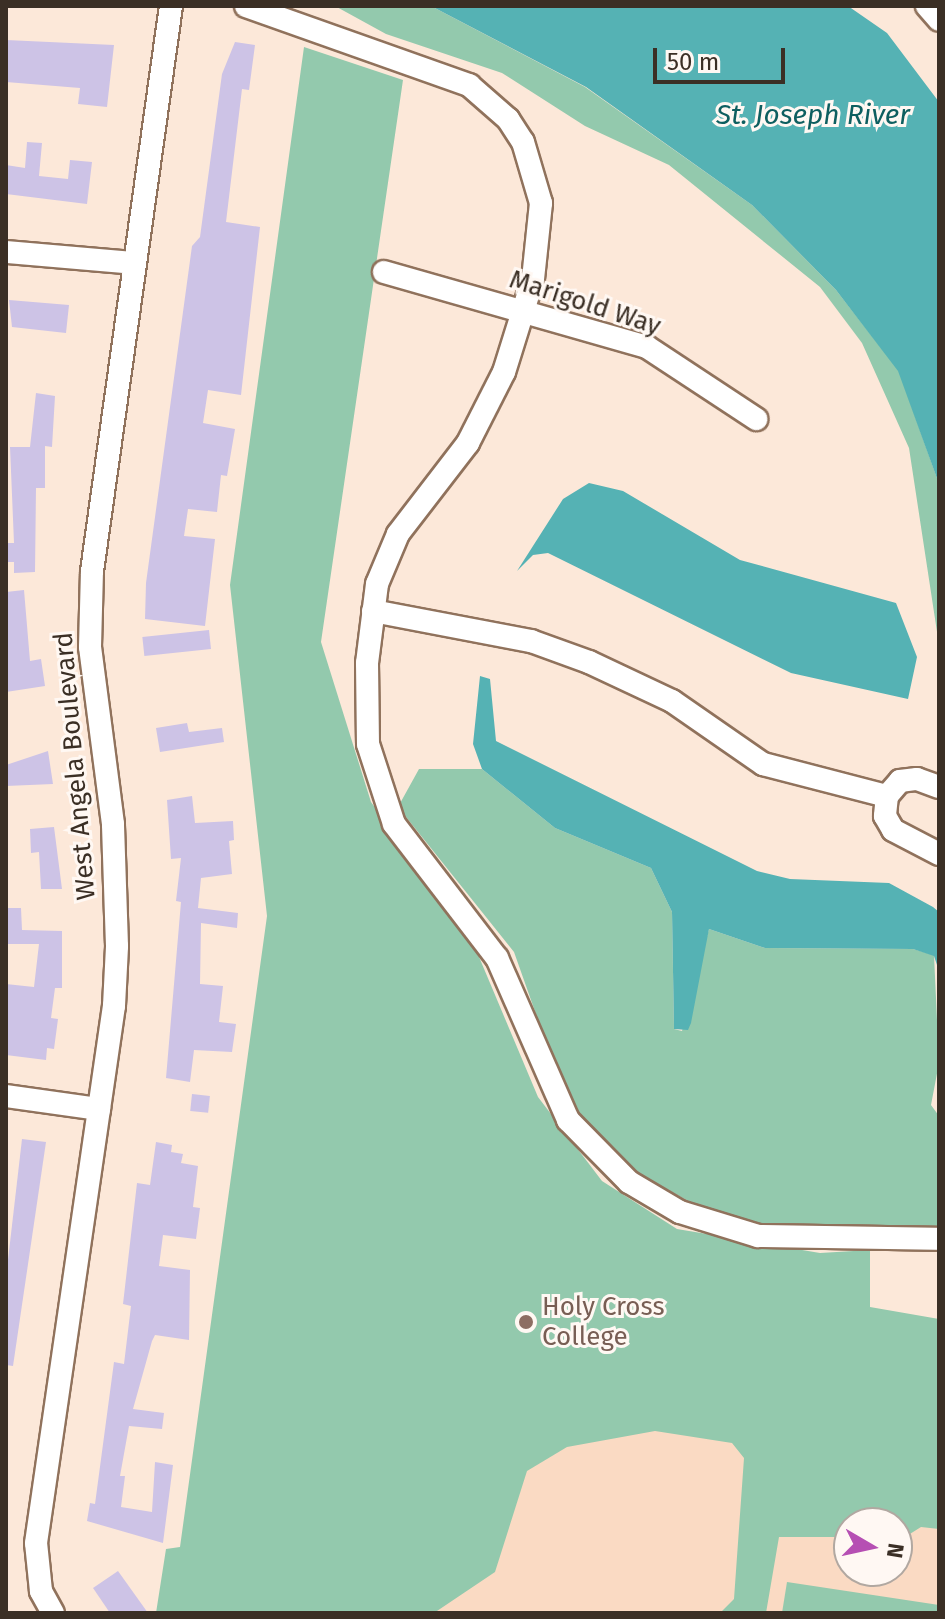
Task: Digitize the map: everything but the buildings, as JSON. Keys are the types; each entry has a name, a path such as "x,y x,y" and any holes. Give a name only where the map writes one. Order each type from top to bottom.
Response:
{"street":[{"name":"West Angela Boulevard","path":"53,1613 41,1591 36,1543 114,1006 116,877 90,608 171,6"},
{"path":"246,6 440,70 469,85 508,119 534,167 541,203 541,238 524,311 487,410 383,564 373,611 368,744 384,805 490,947 547,1083 586,1143 653,1198 717,1226 758,1236 939,1239"},
{"path":"927,6 939,20"},
{"path":"6,252 134,263"},
{"name":"Marigold Way","path":"384,272 647,347 756,419"},
{"path":"373,611 531,641 672,701 763,764 887,796"},
{"path":"939,787 917,779 900,781 887,796 885,816 893,830 939,854"},
{"path":"6,1096 99,1109"}],"shaded area":[{"name":"Holy Cross College","path":"478,1163 939,1395 939,1613 239,1613"}],"green space":[{"path":"335,6 431,6 585,87 752,205 836,290 899,371 939,484 939,645 909,448 862,343 820,287 669,165 585,126 502,73 386,34"},
{"path":"304,47 403,80 321,642 371,802 474,945 538,1097 602,1181 677,1229 820,1253 870,1250 870,1307 939,1319 939,1529 921,1527 913,1532 913,1507 833,1507 833,1537 779,1537 766,1613 720,1613 734,1599 744,1458 732,1443 655,1431 567,1447 527,1471 495,1572 434,1613 156,1613 166,1549 180,1547 267,916 230,585"},
{"path":"419,769 482,769 555,828 651,868 672,912 674,1029 682,1031 709,929 765,948 913,949 934,955 939,1063 931,1105 939,1116 939,1232 757,1224 701,1208 643,1176 606,1146 576,1109 554,1065 514,952 398,807"},
{"path":"787,1582 939,1605 939,1613 782,1613"}],"water":[{"name":"St. Joseph River","path":"431,6 848,6 887,33 939,102 939,484 898,371 836,290 752,205 586,87"},
{"path":"589,483 623,491 740,560 896,603 917,657 908,699 791,673 548,553 533,555 517,571 563,499"},
{"path":"480,676 490,679 496,741 757,871 790,879 889,883 933,907 939,912 939,971 934,956 913,949 765,948 709,929 691,1023 688,1030 674,1029 672,912 651,868 555,828 482,769 473,744"}],"place":[{"name":"Holy Cross College","path":"526,1322"}]}
